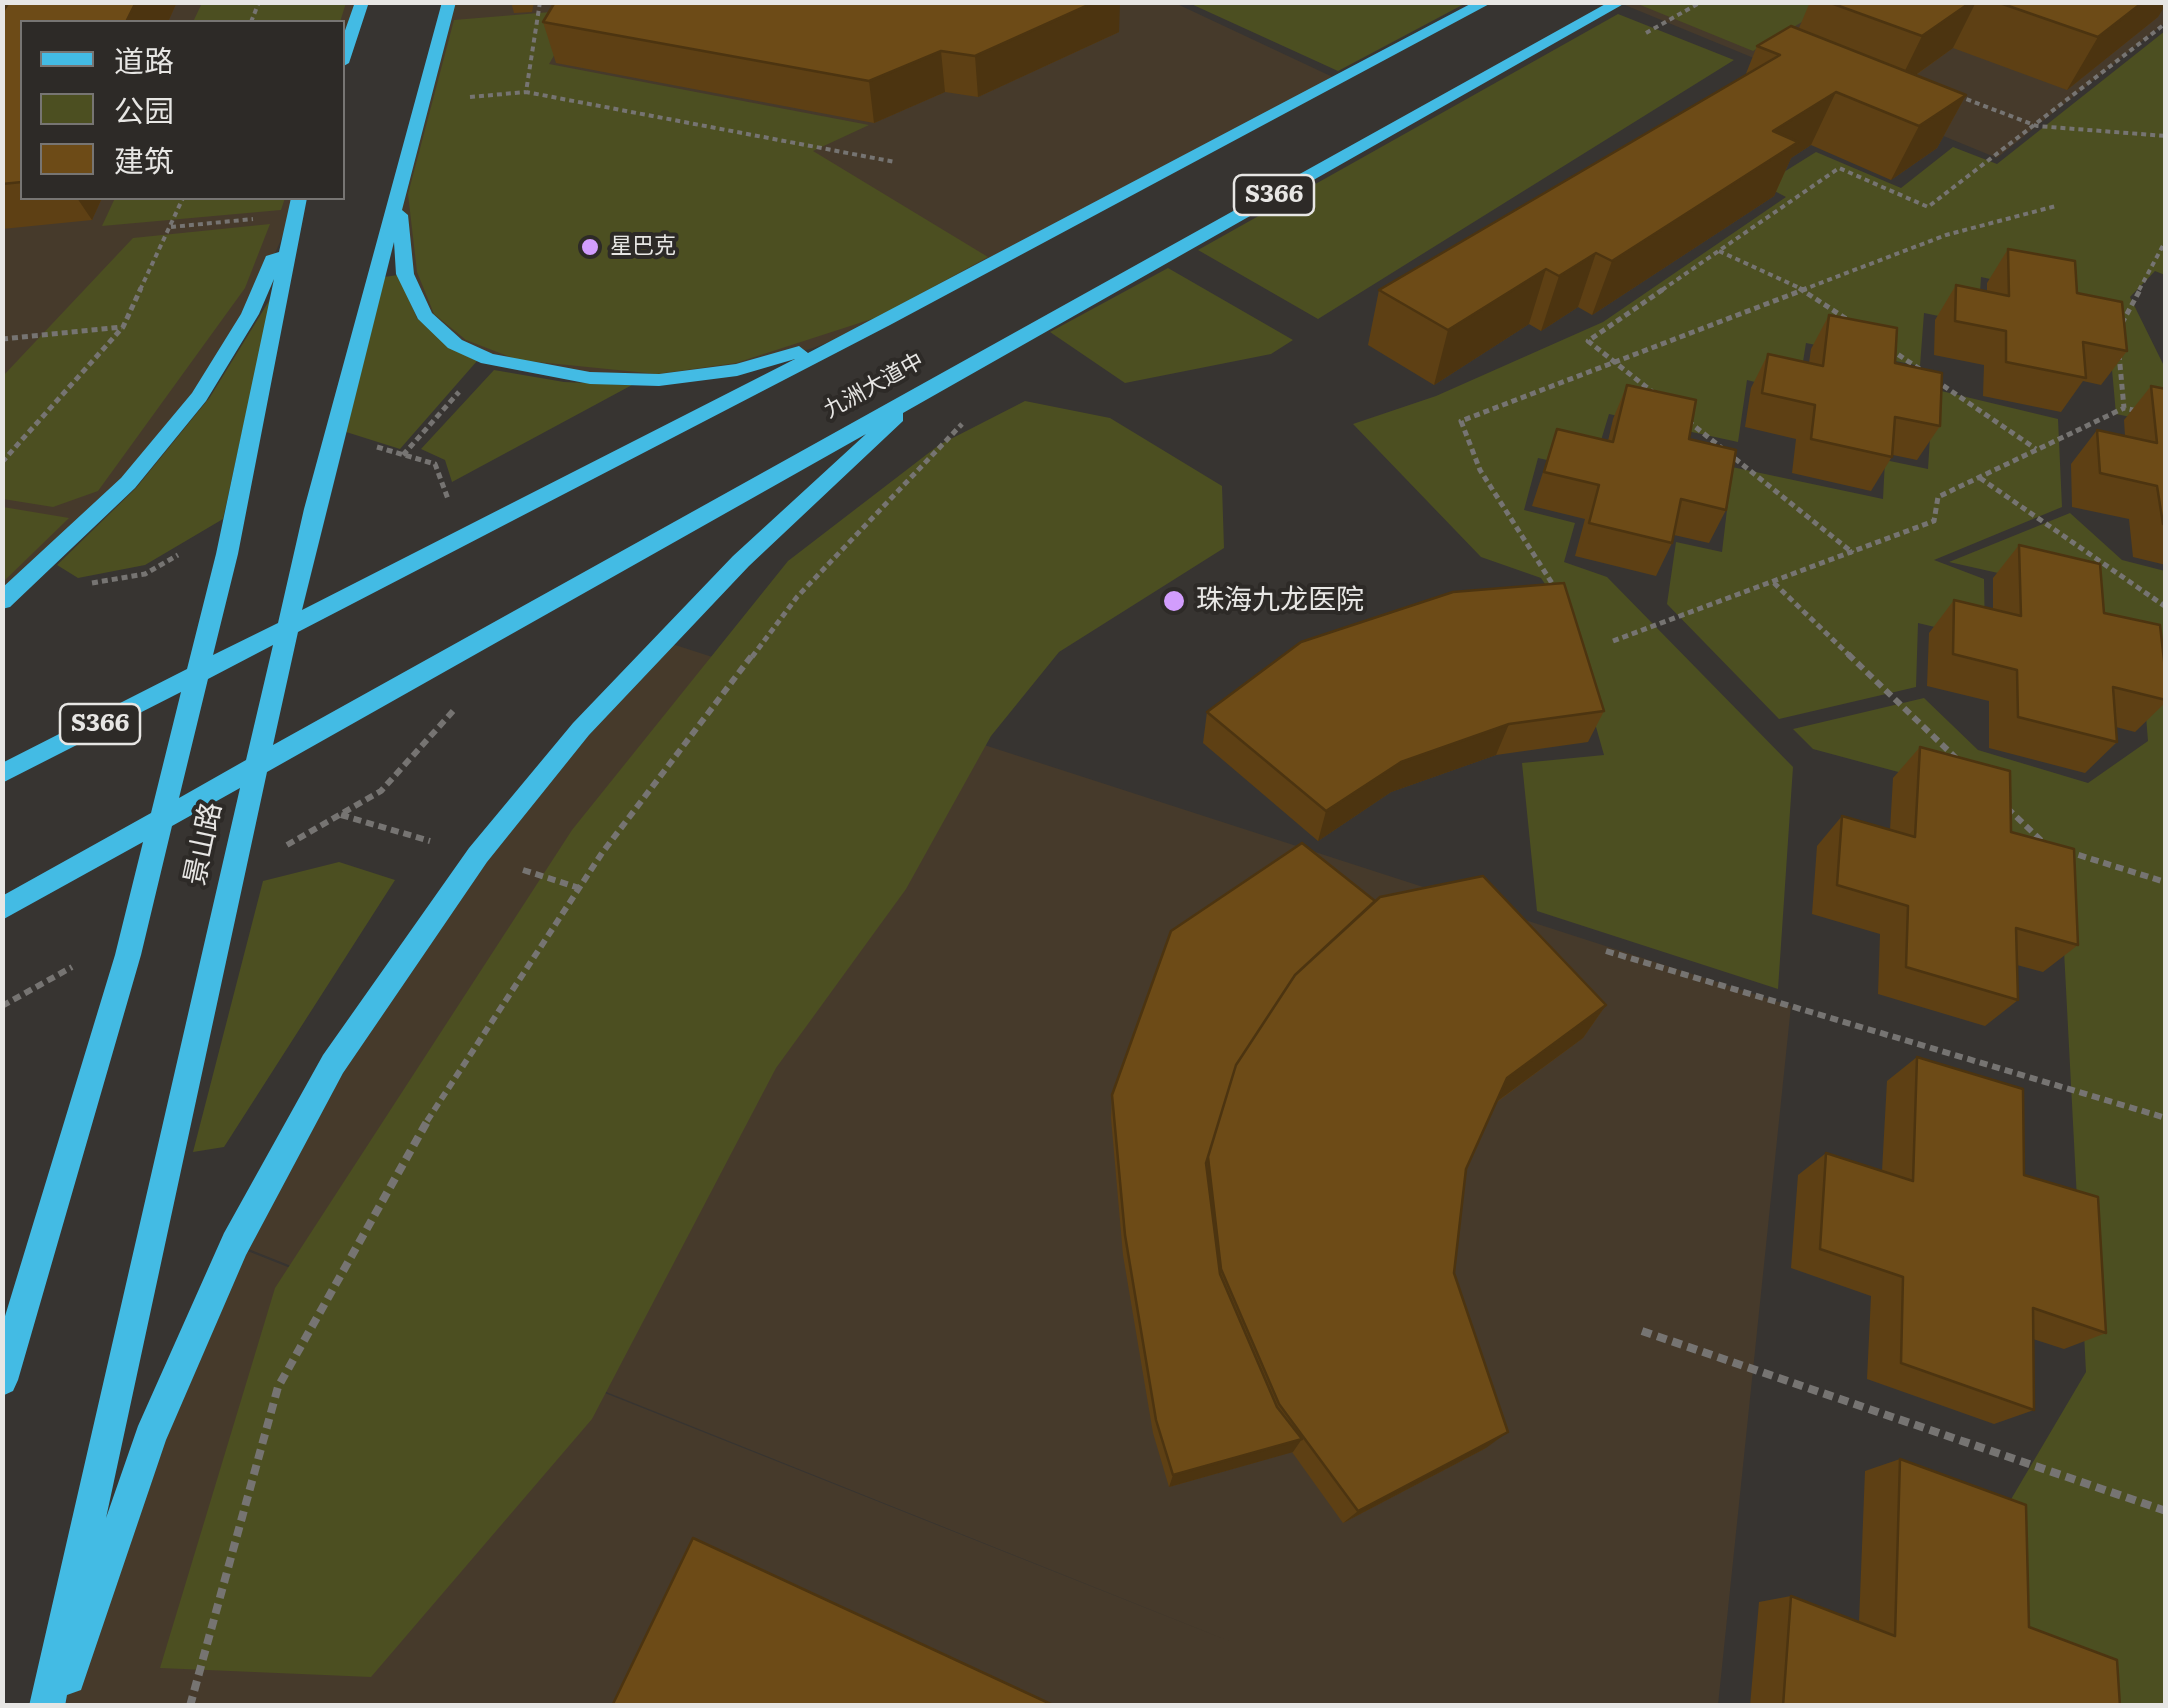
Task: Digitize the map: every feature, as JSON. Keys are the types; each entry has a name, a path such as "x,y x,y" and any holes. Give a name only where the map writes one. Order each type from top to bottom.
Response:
{"main road":[{"path":"345,55 362,2"},
{"name":"景山路","path":"47,1706 314,509 449,2"},
{"name":"九洲大道中","path":"198,674 884,322 1486,2"},
{"name":"九洲大道中","path":"158,821 1620,2"},
{"path":"398,196 405,274 424,315 455,344 488,359 590,378 659,380 737,370 884,322"},
{"path":"2,601 128,482 199,398 250,314 297,206"},
{"name":"景山路","path":"2,1380 128,955 230,539 297,206"},
{"path":"58,1706 150,1438 235,1244 333,1064 478,855 582,729 741,561 928,387"},
{"name":"S366","path":"2,774 198,674"},
{"name":"S366","path":"2,909 158,821"}],"path":[{"path":"526,92 540,2"},
{"path":"1632,42 1702,2"},
{"path":"1660,398 1588,341 1839,168 1928,207 2166,22"},
{"path":"467,82 463,98 526,92 895,162"},
{"path":"1944,91 2037,126 2166,136"},
{"path":"2,462 123,327 182,200"},
{"path":"170,228 297,206"},
{"path":"1561,598 1480,470 1461,421 1946,235 2056,206"},
{"path":"2117,332 2166,240"},
{"path":"1719,251 1804,290 1866,332"},
{"path":"2,340 123,327"},
{"path":"1882,343 2037,450"},
{"path":"2119,351 2124,408"},
{"path":"1612,642 1934,521 1938,497 2124,408 2152,414"},
{"path":"1674,410 1853,552"},
{"path":"190,1706 278,1388 449,1082 602,853 796,597 963,423 978,414"},
{"path":"1979,477 2166,607"},
{"path":"1774,583 1960,762"},
{"path":"2003,803 2046,844 2166,882"},
{"path":"1606,952 2166,1118"},
{"path":"1642,1331 2166,1511"}],"shaded area":[{"path":"2165,2 2166,22 1997,158 1620,3"},
{"path":"3,3 362,3 345,56 345,20 20,20 20,200 298,200 249,314 198,397 127,482 3,600"},
{"path":"450,3 1175,3 1339,80 884,321 813,348 737,370 660,380 507,366 455,344 424,315 406,274 399,196"},
{"path":"666,642 1791,1006 1718,1705 60,1706 235,1246 1234,1643 236,1244 455,884"}],"green space":[{"path":"202,2 346,3 341,20 194,20"},
{"path":"1633,2 1834,3 1753,51"},
{"path":"1189,3 1466,3 1338,71"},
{"path":"575,10 576,18 549,64 869,125 813,151 988,257 878,317 736,363 657,374 518,360 466,340 434,314 417,272 408,194 454,20"},
{"path":"1618,14 1734,60 1318,319 1198,250"},
{"path":"2165,31 2165,275 2155,271 2130,297 2165,368 2165,424 2116,414 2109,336 2063,295 1981,277 1978,324 1924,313 1920,366 1806,343 1798,393 1747,380 1738,442 1609,414 1592,470 1538,458 1524,510 1575,523 1564,562 1607,577 1793,767 1778,989 1537,911 1522,763 1604,755 1563,611 1541,578 1481,557 1353,424 1436,396 1603,322 1786,197 1763,185 1816,152 1901,188 1953,147 1997,164"},
{"path":"114,200 284,200 281,210 102,226"},
{"path":"270,224 245,288 98,491 53,507 3,499 3,376 133,238"},
{"path":"1168,268 1293,340 1271,354 1125,383 1050,332"},
{"path":"398,275 417,318 449,347 477,361 400,449 343,431 384,277"},
{"path":"272,296 223,519 145,565 78,578 57,565 136,488 210,397"},
{"path":"494,370 564,382 632,385 452,482 445,460 421,449"},
{"path":"1933,389 2058,419 2062,507 1934,560 1984,579 1985,639 1918,623 1916,687 1779,719 1667,604 1676,542 1722,552 1732,467 1883,499 1885,460 1928,469"},
{"path":"1025,401 1110,418 1222,486 1224,548 1059,652 991,736 906,889 776,1068 592,1419 371,1677 160,1668 275,1288 572,830 788,561 939,445"},
{"path":"3,507 69,518 2,582"},
{"path":"2070,513 2122,560 2165,571 2165,1705 2091,1705 2005,1622 2000,1518 2086,1372 2060,874 1993,856 1995,798 1813,749 1793,729 1924,698 1978,750 2088,783 2148,741 2141,654 2083,592 1949,562"},
{"path":"339,862 395,880 224,1147 193,1152 263,881"}],"building":[{"path":"9,2 136,2 127,20 20,20 20,182 2,184 2,13"},
{"path":"555,2 1095,2 975,56 941,51 869,81 543,22"},
{"path":"1828,2 1971,2 1922,36"},
{"path":"1997,2 2143,2 2098,37"},
{"path":"1791,26 1966,95 1919,126 1836,92 1773,131 1798,142 1612,261 1596,253 1559,276 1546,269 1448,330 1379,290 1780,55 1757,46"},
{"path":"2008,249 2075,261 2077,293 2122,302 2127,351 2083,342 2086,378 2006,362 2006,331 1955,321 1956,285 2009,296"},
{"path":"1829,315 1897,328 1895,363 1942,373 1940,426 1895,417 1892,457 1811,439 1815,405 1762,393 1768,354 1823,366"},
{"path":"1627,385 1696,400 1689,439 1736,450 1726,510 1681,499 1672,543 1589,523 1599,485 1544,472 1557,429 1613,442"},
{"path":"2151,386 2166,389 2166,524 2157,486 2100,473 2097,430 2157,443"},
{"path":"2019,545 2100,564 2104,613 2160,625 2166,700 2113,687 2117,742 2018,717 2017,670 1953,654 1954,600 2021,616"},
{"path":"1564,583 1604,711 1509,724 1401,762 1326,811 1207,712 1301,642 1453,592"},
{"path":"1920,747 2010,771 2011,832 2074,849 2078,945 2016,928 2018,1000 1906,967 1908,906 1837,885 1842,816 1915,837"},
{"path":"1302,843 1375,901 1295,975 1236,1065 1206,1163 1220,1274 1277,1407 1302,1439 1173,1475 1156,1420 1125,1235 1112,1095 1171,931"},
{"path":"1483,876 1606,1005 1507,1078 1466,1169 1454,1273 1508,1432 1358,1511 1279,1404 1221,1269 1208,1157 1236,1065 1295,975 1380,897"},
{"path":"1917,1057 2023,1089 2024,1175 2098,1197 2106,1333 2033,1308 2034,1410 1901,1363 1903,1277 1820,1249 1826,1153 1913,1181"},
{"path":"1900,1459 2026,1505 2029,1627 2117,1660 2120,1706 1783,1706 1791,1596 1895,1636"},
{"path":"693,1538 1055,1706 612,1706"}],"place":[{"name":"星巴克","path":"590,247"},
{"name":"珠海九龙医院","path":"1174,601"}]}
